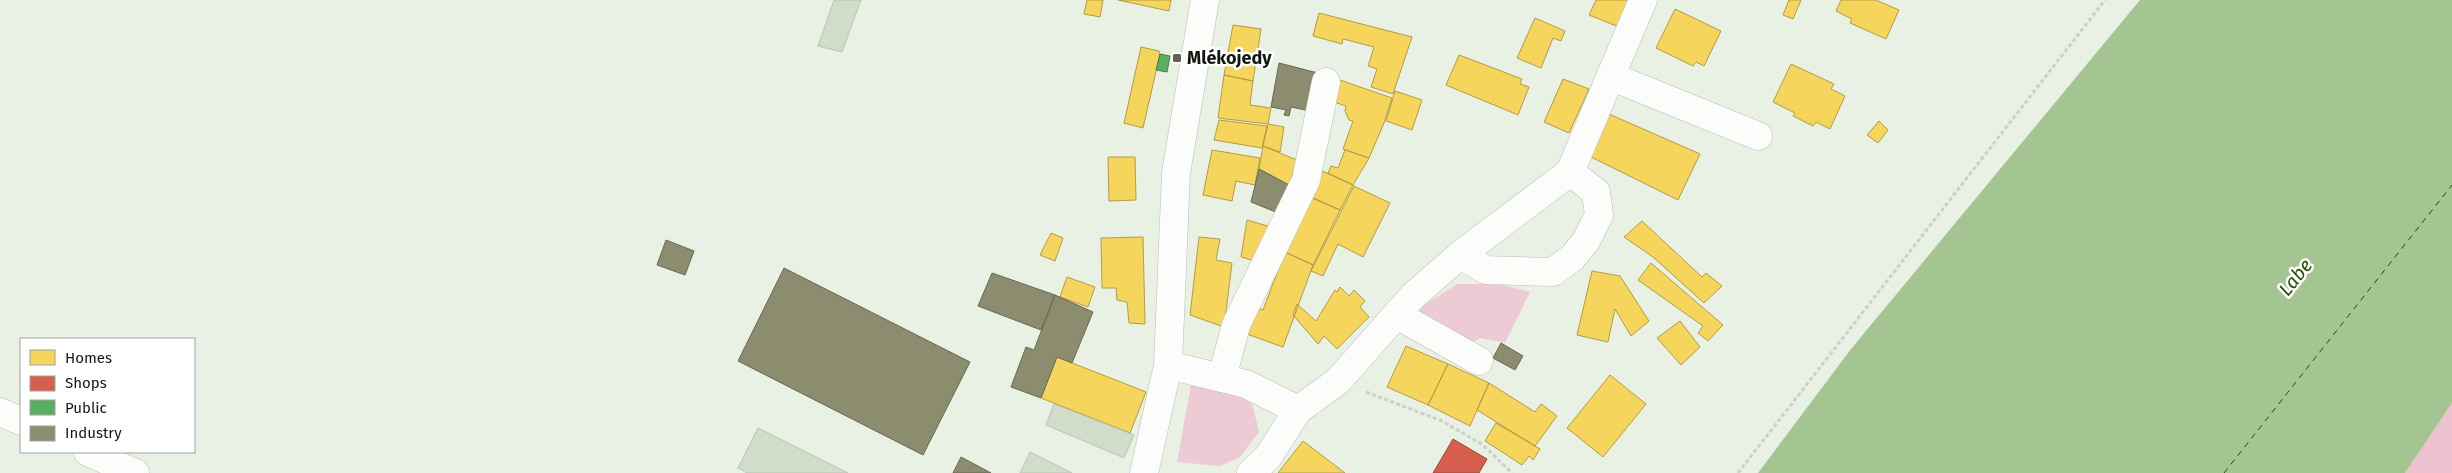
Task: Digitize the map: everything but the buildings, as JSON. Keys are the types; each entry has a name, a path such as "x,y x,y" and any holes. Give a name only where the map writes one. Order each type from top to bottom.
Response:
{"street":[{"path":"1144,473 1168,365 1176,173 1205,0"},
{"path":"1251,473 1268,457 1298,410 1338,381 1413,296 1460,255 1570,172 1643,0"},
{"path":"1610,76 1758,136"},
{"path":"1222,378 1236,326 1306,180 1326,82"},
{"path":"1460,255 1486,270 1553,272 1560,267 1586,241 1599,215 1596,192 1570,172"},
{"path":"1397,315 1479,361"},
{"path":"1168,365 1246,384 1298,410"},
{"path":"0,412 20,421"},
{"path":"90,453 135,473"}],"path":[{"path":"1738,473 2105,0"},
{"path":"1338,381 1442,421 1483,445 1512,473"}],"shaded area":[{"path":"1457,284 1501,284 1530,292 1505,343 1480,338 1468,345 1425,324 1418,309"},
{"path":"1191,385 1235,395 1252,403 1259,432 1240,457 1220,466 1177,462"},
{"path":"2452,403 2452,473 2405,473"}],"water":[{"name":"Labe","path":"2140,0 2452,0 2452,403 2405,473 1758,473 1851,349"}],"ferry route":[{"path":"2224,473 2452,185"}],"place":[{"name":"Mlékojedy","path":"1177,58"}]}
